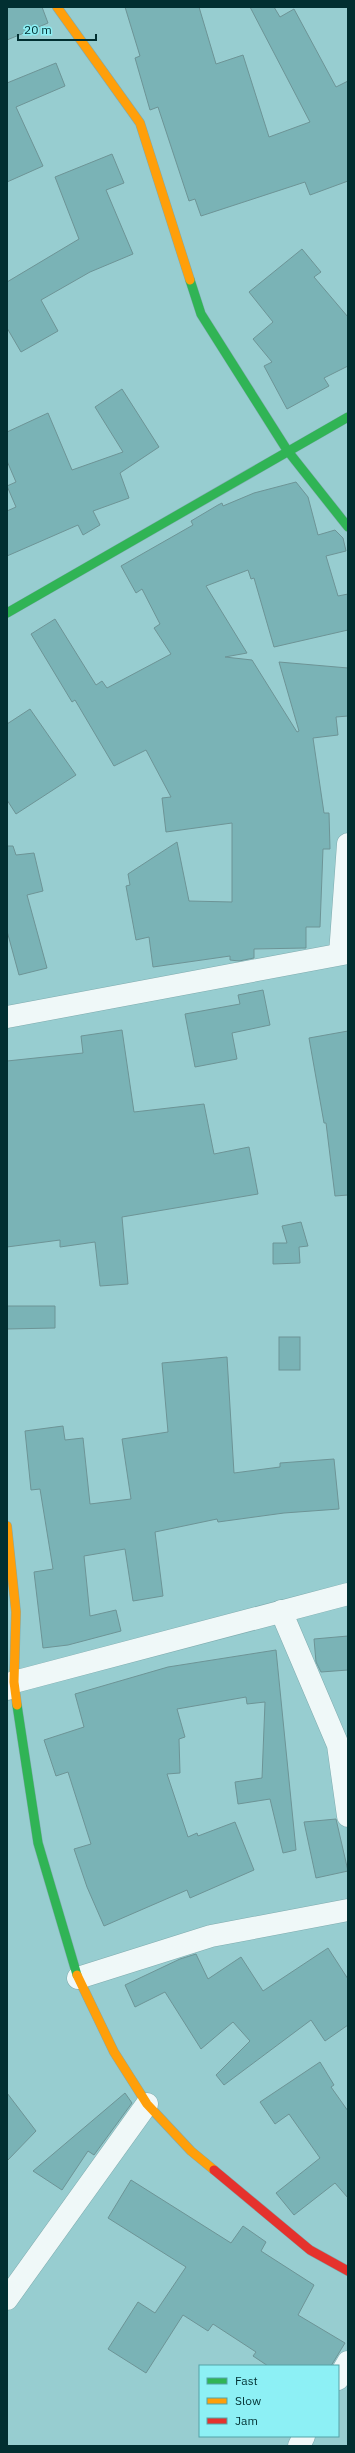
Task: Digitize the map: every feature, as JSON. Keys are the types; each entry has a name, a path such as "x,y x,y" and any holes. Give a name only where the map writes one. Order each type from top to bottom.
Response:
{"street":[{"path":"58,7 140,123 201,314 287,450 348,527"},
{"path":"7,613 94,565 287,450 348,417"},
{"path":"7,1017 344,954 348,844"},
{"path":"7,1526 16,1612 10,1685 38,1843 78,1978 114,2052 147,2104 191,2151 304,2245 348,2271"},
{"path":"10,1685 348,1594"},
{"path":"281,1611 338,1745 348,1816"},
{"path":"78,1978 212,1936 348,1910"},
{"path":"7,2299 147,2104"},
{"path":"339,2377 348,2362"},
{"path":"299,2446 304,2437"}],"building":[{"path":"7,7 42,7 48,23 7,40"},
{"path":"125,7 199,7 216,64 243,55 269,137 310,122 250,7 274,7 280,17 294,9 336,87 348,81 348,181 310,195 305,182 201,216 195,199 189,201 158,107 150,110 135,58 140,56"},
{"path":"56,63 65,86 16,107 43,166 7,182 7,83"},
{"path":"112,154 124,183 106,190 133,254 90,272 41,300 58,331 21,352 7,328 7,282 79,239 55,177"},
{"path":"302,249 321,272 314,277 348,317 348,366 324,378 329,386 287,409 264,366 272,362 253,339 273,322 249,292"},
{"path":"122,389 159,447 120,473 129,498 93,511 100,525 83,535 78,525 7,556 7,511 16,507 7,486 16,482 7,461 7,432 48,413 72,470 123,452 95,407"},
{"path":"296,482 308,497 318,535 335,530 343,538 346,551 326,556 338,596 348,594 348,630 274,647 254,578 251,579 248,570 206,586 247,653 225,657 252,660 297,732 299,731 279,662 348,668 348,716 336,717 338,735 313,738 324,813 329,813 330,849 323,849 320,927 306,927 306,948 254,949 254,958 239,961 230,960 230,956 153,967 149,937 136,940 126,886 130,885 128,874 177,842 189,901 232,902 232,823 166,832 162,798 171,797 146,750 114,766 75,700 72,702 31,634 55,619 96,685 102,681 107,688 171,654 154,628 160,624 142,589 136,593 121,566 193,525 191,521 222,503 223,506 254,493"},
{"path":"30,709 76,775 16,814 7,800 7,724"},
{"path":"7,846 13,846 16,855 34,853 43,891 27,895 47,968 19,975 7,931"},
{"path":"263,990 270,1025 232,1033 237,1059 195,1067 185,1014 240,1004 238,995"},
{"path":"122,1030 134,1112 204,1104 214,1154 249,1147 258,1194 122,1217 128,1284 100,1286 95,1242 60,1247 60,1240 7,1247 7,1061 83,1053 81,1036"},
{"path":"348,1031 348,1195 335,1196 326,1123 324,1123 309,1038"},
{"path":"301,1222 308,1246 299,1247 300,1263 273,1264 273,1243 287,1243 282,1226"},
{"path":"7,1306 55,1306 55,1328 7,1329"},
{"path":"279,1337 300,1337 300,1370 279,1370"},
{"path":"227,1357 234,1473 280,1467 280,1463 334,1459 339,1509 284,1513 218,1522 217,1519 155,1532 163,1596 133,1601 125,1549 84,1556 90,1616 116,1610 121,1631 68,1645 43,1648 34,1572 53,1569 40,1489 31,1490 25,1431 63,1426 65,1440 83,1438 90,1504 131,1499 122,1439 168,1432 162,1363"},
{"path":"348,1636 348,1670 321,1672 316,1662 314,1639"},
{"path":"276,1650 296,1850 283,1853 270,1799 238,1804 235,1782 262,1778 265,1702 247,1704 246,1697 177,1709 185,1737 179,1739 180,1773 167,1774 188,1837 197,1833 198,1836 235,1822 254,1870 190,1898 187,1890 104,1926 87,1887 74,1849 91,1844 68,1772 56,1776 44,1740 84,1727 75,1694 168,1667"},
{"path":"336,1819 348,1871 316,1878 304,1822"},
{"path":"328,1948 348,1979 348,2025 325,2041 311,2020 224,2085 216,2075 250,2041 233,2022 201,2049 165,1992 135,2007 125,1985 180,1959 196,1954 208,1979 241,1957 263,1991"},
{"path":"320,2062 334,2085 331,2087 348,2111 348,2198 335,2183 294,2215 276,2193 320,2158 289,2114 275,2124 260,2102"},
{"path":"7,2093 36,2131 7,2161"},
{"path":"125,2093 132,2103 94,2155 88,2151 62,2190 33,2171"},
{"path":"131,2180 231,2243 243,2226 266,2242 261,2251 314,2285 298,2315 345,2343 332,2365 266,2365 253,2356 256,2352 213,2324 208,2331 183,2315 146,2373 108,2349 138,2302 155,2313 186,2267 108,2218"}],"traffic: fast":[{"path":"190,280 201,314 287,450 348,527"},
{"path":"7,613 348,417"},
{"path":"17,1705 38,1843 77,1975"}],"traffic: slow":[{"path":"57,7 140,123 190,280"},
{"path":"7,1526 16,1612 14,1682 17,1705"},
{"path":"77,1975 114,2052 147,2104 191,2151 214,2170"}],"traffic: jam":[{"path":"214,2170 310,2250 348,2271"}]}
